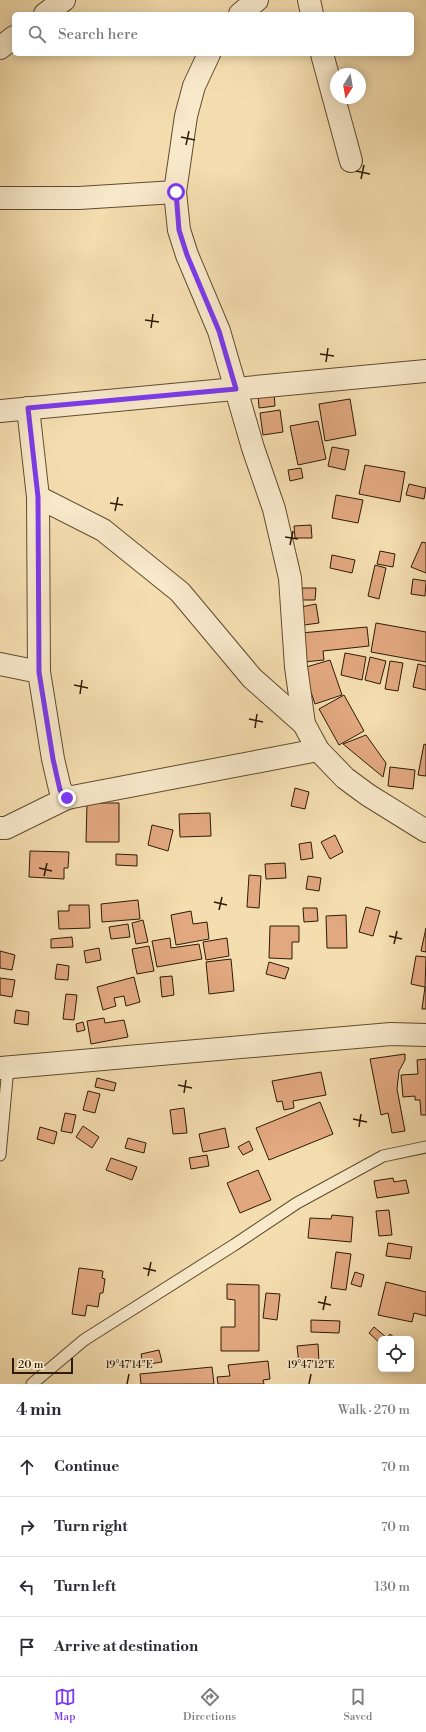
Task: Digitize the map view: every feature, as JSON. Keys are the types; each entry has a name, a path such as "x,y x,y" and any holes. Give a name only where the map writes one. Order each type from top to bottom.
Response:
{"street":[{"path":"48,12 64,0"},
{"path":"242,12 257,0"},
{"path":"309,0 312,12"},
{"path":"0,48 12,39"},
{"path":"208,56 194,86 190,100 176,192 179,230 187,255 219,331 253,448 274,510 290,578 296,667 304,724"},
{"path":"323,56 351,161"},
{"path":"0,198 79,198 176,192"},
{"path":"0,411 426,371"},
{"path":"28,408 38,497 39,672 53,759 60,790 67,798"},
{"path":"38,497 103,530 180,592 252,678 304,724 318,750 345,778 368,795 426,831"},
{"path":"0,664 39,672"},
{"path":"0,828 6,828 67,798 318,750"},
{"path":"4,1067 391,1034 426,1035"}],"lane":[{"path":"0,1155 4,1067"},
{"path":"32,1384 84,1340 234,1245 297,1203 383,1156 426,1147"}],"building":[{"path":"274,392 275,406 259,408 258,394"},
{"path":"350,399 356,435 325,441 319,404"},
{"path":"280,410 283,432 263,435 260,413"},
{"path":"318,421 326,459 298,465 290,426"},
{"path":"332,447 349,450 345,470 328,466"},
{"path":"365,465 405,472 400,502 359,494"},
{"path":"301,468 303,478 290,481 288,470"},
{"path":"409,484 426,488 424,499 406,495"},
{"path":"336,495 363,500 358,523 332,518"},
{"path":"311,525 312,538 295,538 294,526"},
{"path":"422,542 426,543 426,573 411,567"},
{"path":"380,551 395,554 393,567 377,564"},
{"path":"332,555 355,560 352,573 330,568"},
{"path":"375,565 386,568 379,599 368,596"},
{"path":"413,579 426,581 425,596 411,594"},
{"path":"302,588 316,588 315,600 301,600"},
{"path":"316,604 319,623 304,625 301,607"},
{"path":"376,623 426,632 426,662 371,652"},
{"path":"367,627 369,646 323,651 324,660 304,662 301,633"},
{"path":"345,653 366,657 362,680 341,675"},
{"path":"370,657 386,661 380,684 365,680"},
{"path":"330,660 342,695 315,704 303,668"},
{"path":"390,661 403,663 398,691 385,689"},
{"path":"418,664 426,666 426,690 413,687"},
{"path":"344,695 364,731 339,745 319,709"},
{"path":"366,735 386,763 383,777 343,744"},
{"path":"424,744 426,745 426,776 418,775"},
{"path":"390,767 415,770 413,789 388,786"},
{"path":"295,788 309,792 305,809 291,806"},
{"path":"87,803 119,803 119,842 86,842"},
{"path":"210,813 211,836 180,837 179,814"},
{"path":"152,825 173,830 168,851 148,845"},
{"path":"335,835 343,852 330,859 321,842"},
{"path":"311,842 313,858 301,860 299,844"},
{"path":"30,851 69,852 68,868 64,868 64,879 29,877"},
{"path":"116,854 137,855 137,866 116,865"},
{"path":"285,863 286,878 266,879 265,864"},
{"path":"249,875 261,876 259,908 247,907"},
{"path":"308,876 321,878 319,891 306,889"},
{"path":"138,900 140,919 102,922 101,904"},
{"path":"69,905 89,905 90,928 59,929 58,911 69,911"},
{"path":"366,907 380,911 373,936 359,932"},
{"path":"303,908 317,908 318,921 304,922"},
{"path":"191,911 193,924 207,922 209,939 176,945 171,915"},
{"path":"346,915 347,948 327,948 326,916"},
{"path":"143,920 148,942 136,944 132,923"},
{"path":"128,924 130,937 111,939 109,927"},
{"path":"270,926 299,926 299,942 292,942 292,959 269,958"},
{"path":"426,928 426,952 421,951"},
{"path":"72,937 73,947 51,948 51,939"},
{"path":"170,938 171,948 199,944 202,959 157,967 152,941"},
{"path":"227,938 229,956 206,960 203,942"},
{"path":"149,946 154,971 137,974 132,949"},
{"path":"99,948 101,960 86,963 84,951"},
{"path":"0,951 15,955 12,970 0,968"},
{"path":"416,956 426,957 425,987 411,984"},
{"path":"231,959 234,991 209,994 206,962"},
{"path":"269,962 289,968 285,979 266,974"},
{"path":"57,964 69,966 68,980 55,979"},
{"path":"172,976 174,995 162,997 160,977"},
{"path":"134,977 140,1002 126,1006 124,996 114,998 116,1006 103,1010 97,987"},
{"path":"0,978 15,980 12,997 0,995"},
{"path":"425,987 426,1009 422,1009"},
{"path":"66,994 77,995 74,1020 63,1019"},
{"path":"16,1010 29,1012 28,1025 14,1023"},
{"path":"104,1018 105,1023 124,1020 128,1037 91,1044 87,1021"},
{"path":"83,1022 85,1030 77,1032 76,1024"},
{"path":"405,1054 405,1060 399,1071 397,1089 405,1131 392,1133 388,1113 381,1115 370,1059"},
{"path":"426,1059 426,1115 421,1115 420,1100 415,1100 415,1096 403,1097 401,1075 418,1074 417,1060"},
{"path":"321,1072 326,1095 293,1101 294,1108 284,1110 282,1101 277,1102 272,1081"},
{"path":"97,1078 116,1083 114,1091 95,1087"},
{"path":"88,1091 100,1094 95,1113 83,1110"},
{"path":"320,1102 333,1134 269,1160 256,1128"},
{"path":"184,1108 187,1133 173,1134 170,1110"},
{"path":"65,1113 76,1115 72,1133 61,1131"},
{"path":"83,1126 99,1137 92,1148 76,1137"},
{"path":"40,1127 57,1132 54,1144 37,1139"},
{"path":"225,1128 229,1147 203,1152 199,1134"},
{"path":"128,1138 146,1143 144,1153 125,1148"},
{"path":"249,1141 253,1150 243,1155 238,1147"},
{"path":"207,1155 209,1166 191,1169 189,1158"},
{"path":"111,1158 137,1167 132,1180 106,1170"},
{"path":"258,1170 271,1200 240,1213 227,1183"},
{"path":"393,1178 394,1182 406,1180 409,1193 377,1198 374,1181"},
{"path":"389,1210 392,1235 379,1236 376,1211"},
{"path":"332,1215 353,1217 351,1242 308,1238 310,1218 331,1219"},
{"path":"388,1243 412,1247 410,1259 386,1256"},
{"path":"336,1252 351,1254 346,1290 331,1288"},
{"path":"79,1268 103,1271 102,1278 105,1279 103,1293 100,1293 98,1307 87,1305 85,1316 72,1314"},
{"path":"355,1272 364,1275 361,1287 351,1284"},
{"path":"386,1282 426,1292 426,1316 414,1313 412,1322 378,1315"},
{"path":"227,1284 259,1285 259,1351 221,1351 221,1327 235,1327 235,1300 227,1299"},
{"path":"266,1293 280,1294 277,1320 263,1318"},
{"path":"311,1320 340,1321 339,1333 311,1332"},
{"path":"374,1327 385,1336 378,1336 378,1341 369,1333"},
{"path":"318,1344 319,1362 299,1364 297,1346"},
{"path":"159,1350 162,1362 143,1365 141,1354"},
{"path":"268,1361 270,1379 263,1380 264,1384 218,1384 217,1377 230,1376 228,1365"},
{"path":"212,1367 214,1384 141,1384 140,1374"}],"route":[{"path":"67,798 60,790 53,759 39,672 38,497 28,408 236,389 219,331 187,255 179,230 176,192"}]}
